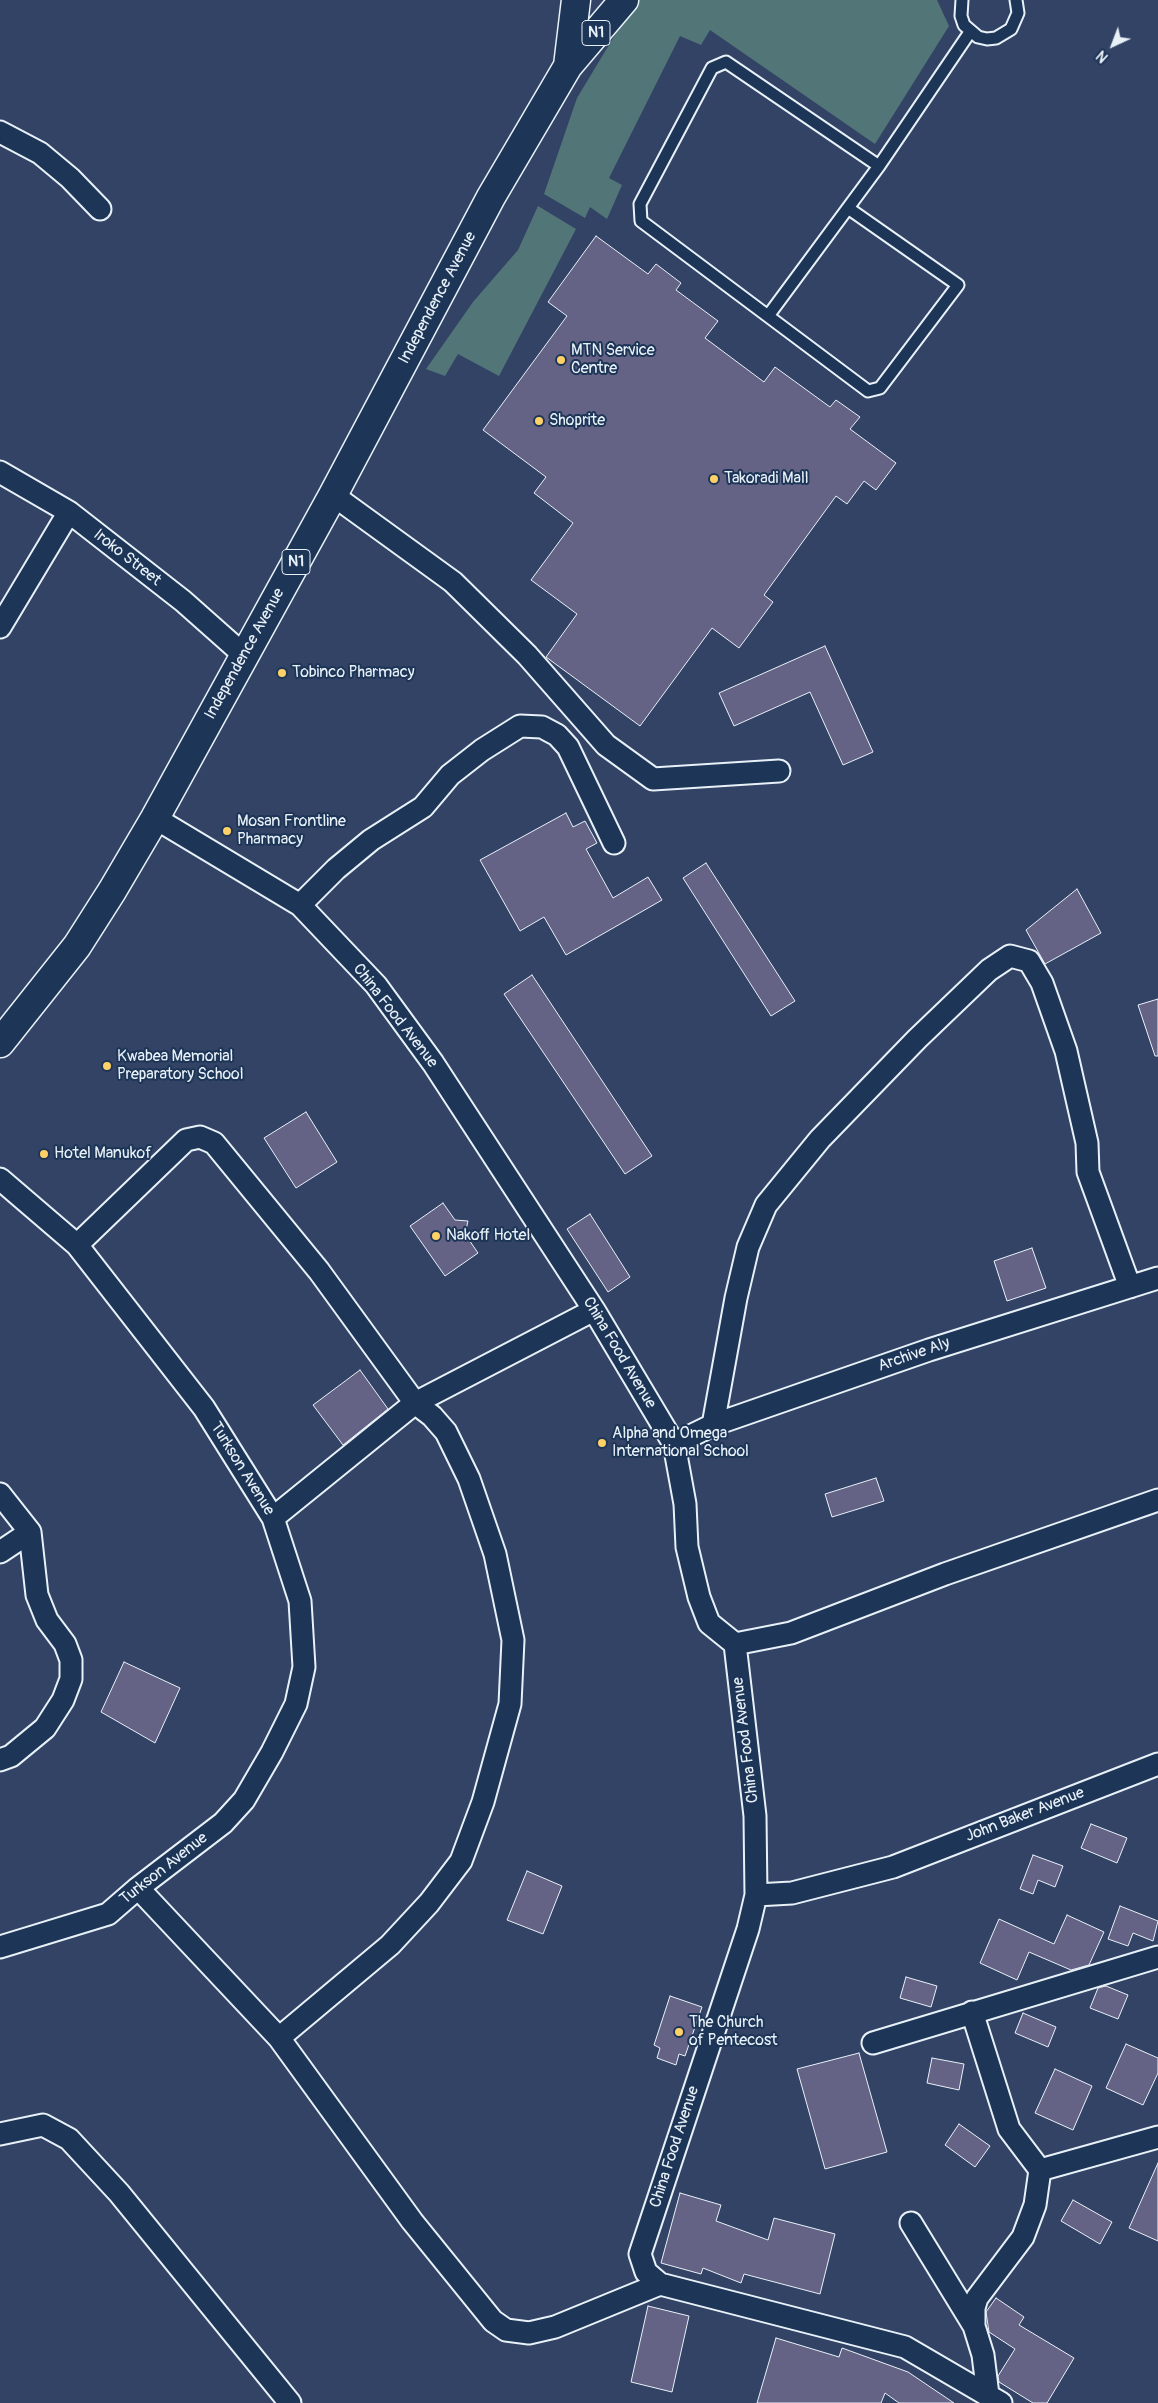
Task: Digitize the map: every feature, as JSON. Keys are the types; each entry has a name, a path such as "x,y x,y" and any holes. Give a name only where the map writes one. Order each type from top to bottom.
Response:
{"highway":[{"name":"Independence Avenue","path":"568,66 576,0"},
{"name":"Independence Avenue","path":"0,1043 77,946 155,818 333,495 491,197 568,66 624,0"}],"street":[{"path":"0,132 40,153 70,178 100,209"},
{"name":"Iroko Street","path":"0,472 69,512 183,601 245,656"},
{"path":"333,495 453,582 527,654 606,745 653,779 779,771"},
{"path":"0,627 69,512"},
{"path":"300,905 336,869 371,840 423,807 450,775 482,750 520,726 542,726 557,735 568,747 614,843"},
{"name":"China Food Avenue","path":"155,818 300,905 376,985 433,1063 594,1310 674,1444 685,1504 687,1547 699,1597 709,1623 735,1644 755,1816 756,1896 748,1929 640,2254 646,2272 660,2284"},
{"path":"713,1425 736,1298 748,1247 766,1205 820,1139 988,970 1010,956 1029,961 1042,983 1066,1051 1087,1143 1088,1172 1130,1286"},
{"path":"77,1245 186,1140 200,1137 214,1143 319,1271 415,1403 432,1416 446,1432 469,1479 495,1554 513,1640 510,1704 483,1802 461,1861 429,1903 390,1945 279,2038"},
{"name":"Turkson Avenue","path":"0,1179 77,1245 204,1408 273,1518 300,1602 304,1667 296,1704 272,1752 244,1800 223,1823 138,1888 108,1914 0,1947"},
{"name":"Archive Aly","path":"674,1444 713,1425 928,1350 1158,1278"},
{"path":"273,1518 415,1403 594,1310"},
{"path":"0,1494 30,1532 37,1595 47,1620 65,1644 71,1660 71,1679 63,1700 45,1728 11,1756 0,1760"},
{"path":"735,1644 791,1633 945,1574 1158,1500"},
{"path":"0,1552 30,1532"},
{"name":"John Baker Avenue","path":"756,1896 792,1893 893,1867 1158,1764"},
{"path":"138,1888 279,2038 412,2221 493,2321 506,2330 529,2333 555,2327 660,2284 906,2347 994,2399"},
{"path":"873,2042 1158,1957"},
{"path":"972,2012 1010,2129 1040,2170 1035,2204 1023,2237 977,2298 974,2308 974,2326"},
{"path":"0,2134 43,2125 70,2139 119,2193 290,2403"},
{"path":"1040,2170 1158,2137"},
{"path":"911,2223 974,2326 994,2399"}],"lane":[{"path":"962,0 961,16 970,32 987,39 1004,35 1016,22 1018,13 1016,0"},
{"path":"768,316 878,166 970,32"},
{"path":"848,208 958,285 880,388 868,391 641,221 640,204 712,68 726,62 878,166"}],"green space":[{"path":"636,0 937,0 949,26 875,144 710,30 701,45 680,36 609,178 622,185 607,219 590,207 585,218 544,194 577,98"},
{"path":"538,206 576,229 499,376 458,354 445,376 426,369 473,302 518,250"}],"building":[{"name":"Takoradi Mall","path":"596,236 648,274 656,264 681,283 676,290 718,321 705,338 764,382 775,367 830,407 836,400 860,417 850,429 896,463 876,490 864,481 847,504 836,496 764,595 773,602 739,648 712,628 640,726 546,657 577,614 531,580 573,523 534,493 546,477 483,430 567,316 548,302"},
{"path":"825,646 873,752 843,765 810,692 734,726 719,693"},
{"path":"566,813 573,827 585,821 597,843 586,849 613,898 648,877 662,900 566,955 544,917 520,931 480,860"},
{"path":"706,863 795,1001 771,1016 683,878"},
{"path":"1077,889 1101,933 1045,964 1026,930"},
{"path":"532,975 652,1156 625,1174 504,994"},
{"path":"1158,999 1158,1056 1155,1056 1138,1005"},
{"path":"306,1112 337,1162 296,1188 264,1138"},
{"path":"443,1203 455,1220 468,1221 465,1234 478,1253 445,1276 410,1226"},
{"path":"590,1214 630,1277 608,1292 567,1229"},
{"path":"1032,1248 1046,1288 1007,1301 994,1261"},
{"path":"360,1370 388,1409 343,1445 313,1405"},
{"path":"876,1478 884,1501 832,1517 825,1494"},
{"path":"124,1662 180,1688 155,1743 101,1712"},
{"path":"1091,1824 1127,1838 1117,1863 1081,1848"},
{"path":"1033,1855 1063,1866 1055,1887 1038,1880 1033,1894 1020,1889"},
{"path":"527,1871 562,1886 543,1934 507,1920"},
{"path":"1120,1906 1158,1921 1153,1941 1133,1933 1128,1946 1108,1939"},
{"path":"1067,1915 1104,1932 1089,1965 1071,1970 1029,1952 1017,1980 980,1963 999,1919 1054,1944"},
{"path":"906,1977 937,1986 931,2007 900,1998"},
{"path":"1106,1986 1128,1995 1118,2019 1090,2008 1098,1988"},
{"path":"670,1996 702,2007 685,2056 679,2054 676,2065 657,2058 660,2048 654,2045"},
{"path":"1023,2013 1056,2027 1048,2047 1015,2033"},
{"path":"1126,2044 1158,2058 1158,2073 1143,2105 1106,2088"},
{"path":"859,2053 887,2152 825,2169 797,2069"},
{"path":"932,2058 964,2064 959,2090 927,2083"},
{"path":"1055,2069 1092,2086 1073,2130 1035,2113"},
{"path":"959,2124 990,2146 975,2167 945,2145"},
{"path":"1158,2163 1158,2241 1129,2228"},
{"path":"680,2193 721,2205 716,2221 768,2240 774,2218 835,2234 820,2294 744,2274 741,2283 703,2268 701,2274 661,2263"},
{"path":"1073,2200 1112,2222 1100,2244 1061,2221"},
{"path":"996,2298 1024,2317 1019,2325 1074,2358 1047,2403 1033,2403 999,2382 998,2376 1015,2349 989,2332 986,2312"},
{"path":"648,2306 689,2316 672,2392 631,2382"},
{"path":"776,2338 839,2357 842,2348 908,2372 954,2403 899,2403 885,2393 881,2403 757,2403"}],"place":[{"name":"MTN Service Centre","path":"561,360"},
{"name":"Shoprite","path":"539,421"},
{"name":"Takoradi Mall","path":"714,479"},
{"name":"Tobinco Pharmacy","path":"282,673"},
{"name":"Mosan Frontline Pharmacy","path":"227,831"},
{"name":"Kwabea Memorial Preparatory School","path":"107,1066"},
{"name":"Hotel Manukof","path":"44,1154"},
{"name":"Nakoff Hotel","path":"436,1236"},
{"name":"Alpha and Omega International School","path":"602,1443"},
{"name":"The Church of Pentecost","path":"679,2032"}]}
